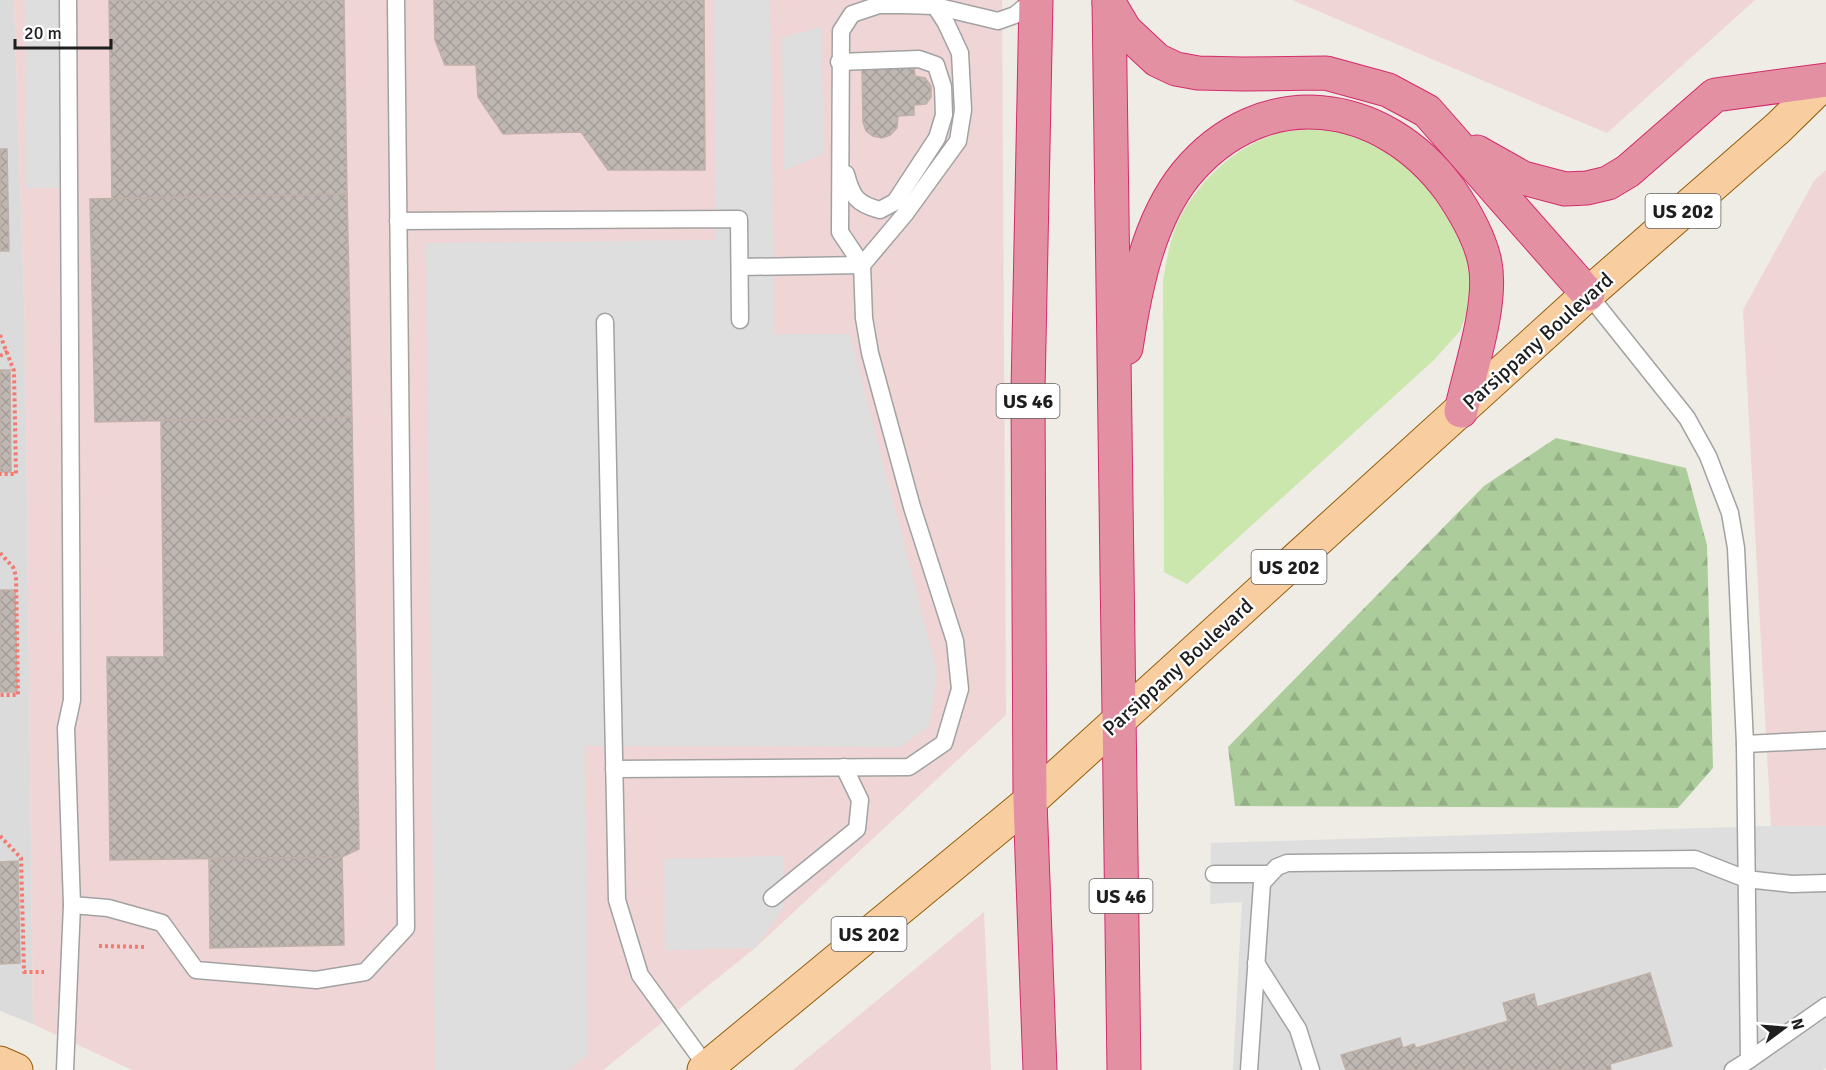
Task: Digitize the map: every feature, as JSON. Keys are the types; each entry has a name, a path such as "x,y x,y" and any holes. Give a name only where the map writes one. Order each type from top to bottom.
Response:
{"highway":[{"name":"US 46","path":"1035,0 1028,391 1030,801 1040,1070"},
{"name":"US 46","path":"1109,1 1124,1070"},
{"path":"1109,1 1125,30 1157,60 1176,69 1198,73 1326,73 1389,90 1426,111 1588,294"},
{"path":"1436,122 1484,158 1523,178 1565,189 1587,188 1608,183 1628,171 1715,95 1826,81"},
{"path":"1115,430 1130,330 1149,241 1162,211 1186,174 1218,144 1264,120 1298,113 1342,114 1383,129 1419,154 1434,169 1460,204 1480,243 1487,286 1461,411"}],"main road":[{"name":"Parsippany Boulevard","path":"706,1069 1030,801 1588,294 1778,128 1826,81"},
{"path":"0,1063 16,1070"}],"lane":[{"path":"65,1070 72,905 66,728 72,700 68,0"},
{"path":"72,905 108,908 162,923 196,970 316,980 365,972 406,928 396,0"},
{"path":"615,769 909,766 944,743 960,688 955,641 912,507 870,353 864,318 862,265 840,232 842,159 839,62 841,32 852,14 879,5 934,6 998,21 1015,15 1035,0"},
{"path":"740,267 862,265 905,214 958,141 963,110 960,53 946,23 934,6"},
{"path":"839,62 919,59 936,65 943,87 944,115 937,138 896,202 880,210 862,205 850,188 842,159"},
{"path":"905,214 913,176"},
{"path":"398,221 739,219 740,320"},
{"path":"1588,294 1687,418 1708,456 1730,513 1736,548 1745,744 1749,1060"},
{"path":"605,322 617,900 640,975 706,1069"},
{"path":"1745,744 1826,740"},
{"path":"772,898 857,829 860,800 844,767"},
{"path":"1249,1070 1262,883 1268,874 1287,863 1695,859 1746,879 1792,884 1826,883"},
{"path":"1214,874 1268,874"},
{"path":"1256,963 1298,1029 1311,1070"},
{"path":"1733,1070 1826,1006"}],"path":[{"path":"0,335 15,371 16,474 0,474"},
{"path":"0,356 8,351"},
{"path":"0,553 13,567 16,576 18,695 0,695"},
{"path":"0,836 21,858 24,972 44,972"},
{"path":"99,946 147,948"}],"shaded area":[{"path":"0,0 14,0 25,331 33,1024 0,1011"},
{"path":"14,0 1002,0 1006,715 755,948 603,1070 132,1070 33,1024 25,331"},
{"path":"25,0 61,0 63,188 26,188"},
{"path":"714,0 770,0 774,334 850,334 937,672 929,726 900,747 586,746 587,1055 569,1070 435,1070 426,243 716,240"},
{"path":"1292,0 1755,0 1607,133"},
{"path":"821,27 824,153 784,171 782,38"},
{"path":"1826,170 1826,826 1771,826 1743,310 1814,181"},
{"path":"1826,826 1826,1068 1823,1070 1233,1070 1242,902 1210,904 1211,843"},
{"path":"783,856 784,907 755,948 666,950 664,859"},
{"path":"984,912 991,1070 793,1070"}],"green space":[{"path":"1325,128 1364,136 1397,155 1444,200 1473,262 1473,296 1460,331 1434,360 1187,584 1164,572 1163,280 1171,241 1190,201 1216,170 1232,157 1266,137 1284,132"},
{"path":"1556,438 1686,468 1707,545 1713,768 1678,808 1235,806 1228,747 1484,486"}],"building":[{"path":"109,0 344,0 347,194 112,199"},
{"path":"434,0 704,0 705,170 608,170 581,132 503,134 478,97 476,65 445,65 435,40"},
{"path":"862,67 914,67 915,76 925,78 931,86 931,97 926,104 914,105 914,115 898,116 897,128 890,135 882,138 873,136 866,131 863,122"},
{"path":"0,149 7,149 9,251 0,251"},
{"path":"347,194 352,417 95,422 90,199"},
{"path":"0,370 10,370 11,472 0,472"},
{"path":"352,417 359,849 342,857 110,860 107,657 164,657 161,420"},
{"path":"0,590 15,590 17,692 0,692"},
{"path":"342,857 344,945 210,948 209,859"},
{"path":"18,861 20,963 0,964 0,862"},
{"path":"1650,973 1672,1046 1610,1064 1611,1070 1346,1070 1341,1055 1400,1038 1403,1048 1414,1044 1416,1048 1508,1021 1503,1003 1534,994 1537,1007"}]}
